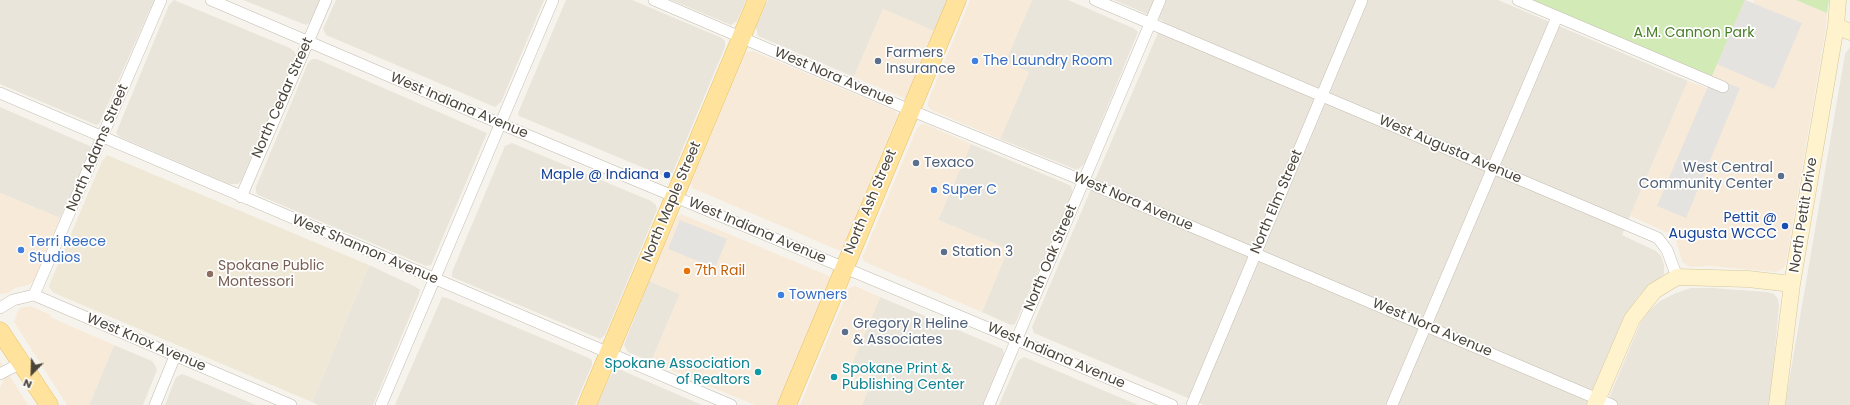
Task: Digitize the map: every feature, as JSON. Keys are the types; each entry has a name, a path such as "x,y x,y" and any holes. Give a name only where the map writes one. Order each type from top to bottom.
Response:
{"main road":[{"name":"North Maple Street","path":"587,405 757,0"},
{"name":"North Ash Street","path":"787,405 843,268 957,0"},
{"path":"0,331 49,405"}],"street":[{"name":"North Adams Street","path":"34,295 161,0"},
{"name":"West Indiana Avenue","path":"211,0 501,124 1172,405"},
{"name":"North Cedar Street","path":"241,197 326,0"},
{"path":"382,405 553,0"},
{"name":"West Nora Avenue","path":"654,0 910,110 1084,181 1426,325 1602,403"},
{"name":"West Augusta Avenue","path":"1095,0 1658,238 1667,250 1677,277"},
{"name":"North Oak Street","path":"989,405 1160,0"},
{"name":"North Elm Street","path":"1192,405 1362,0"},
{"path":"1518,0 1723,87"},
{"name":"North Pettit Drive","path":"1777,405 1792,284 1843,29 1838,0"},
{"path":"1392,405 1557,17"},
{"name":"West Shannon Avenue","path":"0,93 102,138 731,405"},
{"path":"1602,403 1632,319 1654,291 1677,277 1748,279 1792,284"},
{"path":"0,308 12,300 34,295"},
{"name":"West Knox Avenue","path":"34,295 291,405"},
{"path":"154,405 175,356"},
{"path":"0,374 21,363"}],"shaded area":[{"path":"0,0 154,0 99,124 96,125 0,84"},
{"path":"174,0 290,48 295,52 295,57 241,181 238,184 229,184 120,137 116,133 169,5"},
{"path":"243,0 320,0 310,22 306,25"},
{"path":"336,0 544,0 501,102 495,107 326,35 323,29"},
{"path":"566,0 632,0 722,38 725,41 725,47 672,174 668,178 519,116 518,113"},
{"path":"671,0 746,0 737,21 731,25"},
{"path":"768,0 948,0 934,31 883,9 854,77 758,36 756,27"},
{"path":"970,0 1032,0 1005,62 1029,72 1000,139 931,110 928,106 928,101"},
{"path":"1032,0 1068,0 1133,28 1138,32 1084,164 1077,170 1000,139 1029,72 1005,62"},
{"path":"1114,0 1498,0 1688,81 1622,235 1656,251 1661,256 1664,265 1664,274 1637,298 1628,313 1589,405 1204,405 1034,333 1032,327 1163,21"},
{"path":"1745,0 1753,3 1754,0 1796,0 1827,13 1826,27 1786,262 1784,268 1776,272 1709,266 1690,267 1682,262 1675,236 1630,216 1688,81 1707,88"},
{"path":"1745,0 1802,23 1774,89 1717,64"},
{"path":"883,9 934,31 908,95 904,98 854,77"},
{"path":"1850,47 1850,405 1785,405 1845,54"},
{"path":"753,51 895,111 898,114 842,250 838,250 692,188 691,183 745,54"},
{"path":"312,59 317,59 487,133 431,265 426,266 258,195 256,192 256,187 308,63"},
{"path":"1712,77 1740,88 1686,218 1657,206"},
{"path":"0,107 90,146 91,150 60,218 0,193"},
{"path":"925,124 971,144 938,220 1008,249 982,312 865,262 862,258 917,128 920,125"},
{"path":"512,143 651,201 656,205 657,210 605,335 600,339 452,277 452,272 505,146"},
{"path":"971,144 1067,184 1071,186 1072,190 1072,194 1015,324 1011,325 982,312 1008,249 938,220"},
{"name":"Spokane Public Montessori","path":"107,155 369,265 312,402 54,293 51,290 49,287 50,283 102,161"},
{"path":"0,193 60,218 33,282 28,285 15,288 8,293 0,294"},
{"path":"681,214 829,276 830,281 778,405 755,405 651,362 680,294 649,281 677,217"},
{"path":"680,220 727,239 715,268 668,249"},
{"path":"369,265 416,287 420,290 419,294 373,405 318,405 312,402"},
{"path":"649,281 680,294 651,362 628,352 624,345"},
{"path":"855,286 880,297 851,367 874,377 862,405 800,405 849,288"},
{"path":"1691,288 1768,292 1774,294 1778,299 1779,305 1770,405 1606,405 1640,324 1649,311 1660,301"},
{"path":"442,297 592,360 592,365 575,405 395,405"},
{"path":"880,297 1003,349 1004,356 983,405 862,405 873,377 850,367"},
{"path":"30,306 49,314 52,318 114,345 89,405 67,405 14,322 20,308"},
{"path":"114,345 152,361 155,365 157,370 143,405 89,405"},
{"path":"1024,357 1138,405 999,405 1018,361"},
{"path":"0,361 28,405 0,405 0,388 6,374 0,371"},
{"path":"617,370 621,370 702,405 597,405 611,374"},
{"path":"182,374 256,405 165,405 176,377"}],"green space":[{"name":"A.M. Cannon Park","path":"1532,0 1745,0 1712,76"},
{"path":"1796,0 1829,0 1827,13"}],"place":[{"name":"Farmers Insurance","path":"878,61"},
{"name":"The Laundry Room","path":"975,61"},
{"name":"Texaco","path":"916,163"},
{"name":"Maple @ Indiana","path":"667,175"},
{"name":"West Central Community Center","path":"1781,176"},
{"name":"Super C","path":"934,190"},
{"name":"Pettit @ Augusta WCCC","path":"1785,226"},
{"name":"Terri Reece Studios","path":"21,250"},
{"name":"Station 3","path":"944,252"},
{"name":"7th Rail","path":"687,271"},
{"name":"Spokane Public Montessori","path":"210,274"},
{"name":"Towners","path":"781,295"},
{"name":"Gregory R Heline & Associates","path":"845,332"},
{"name":"Spokane Association of Realtors","path":"758,372"},
{"name":"Spokane Print & Publishing Center","path":"834,377"}]}
